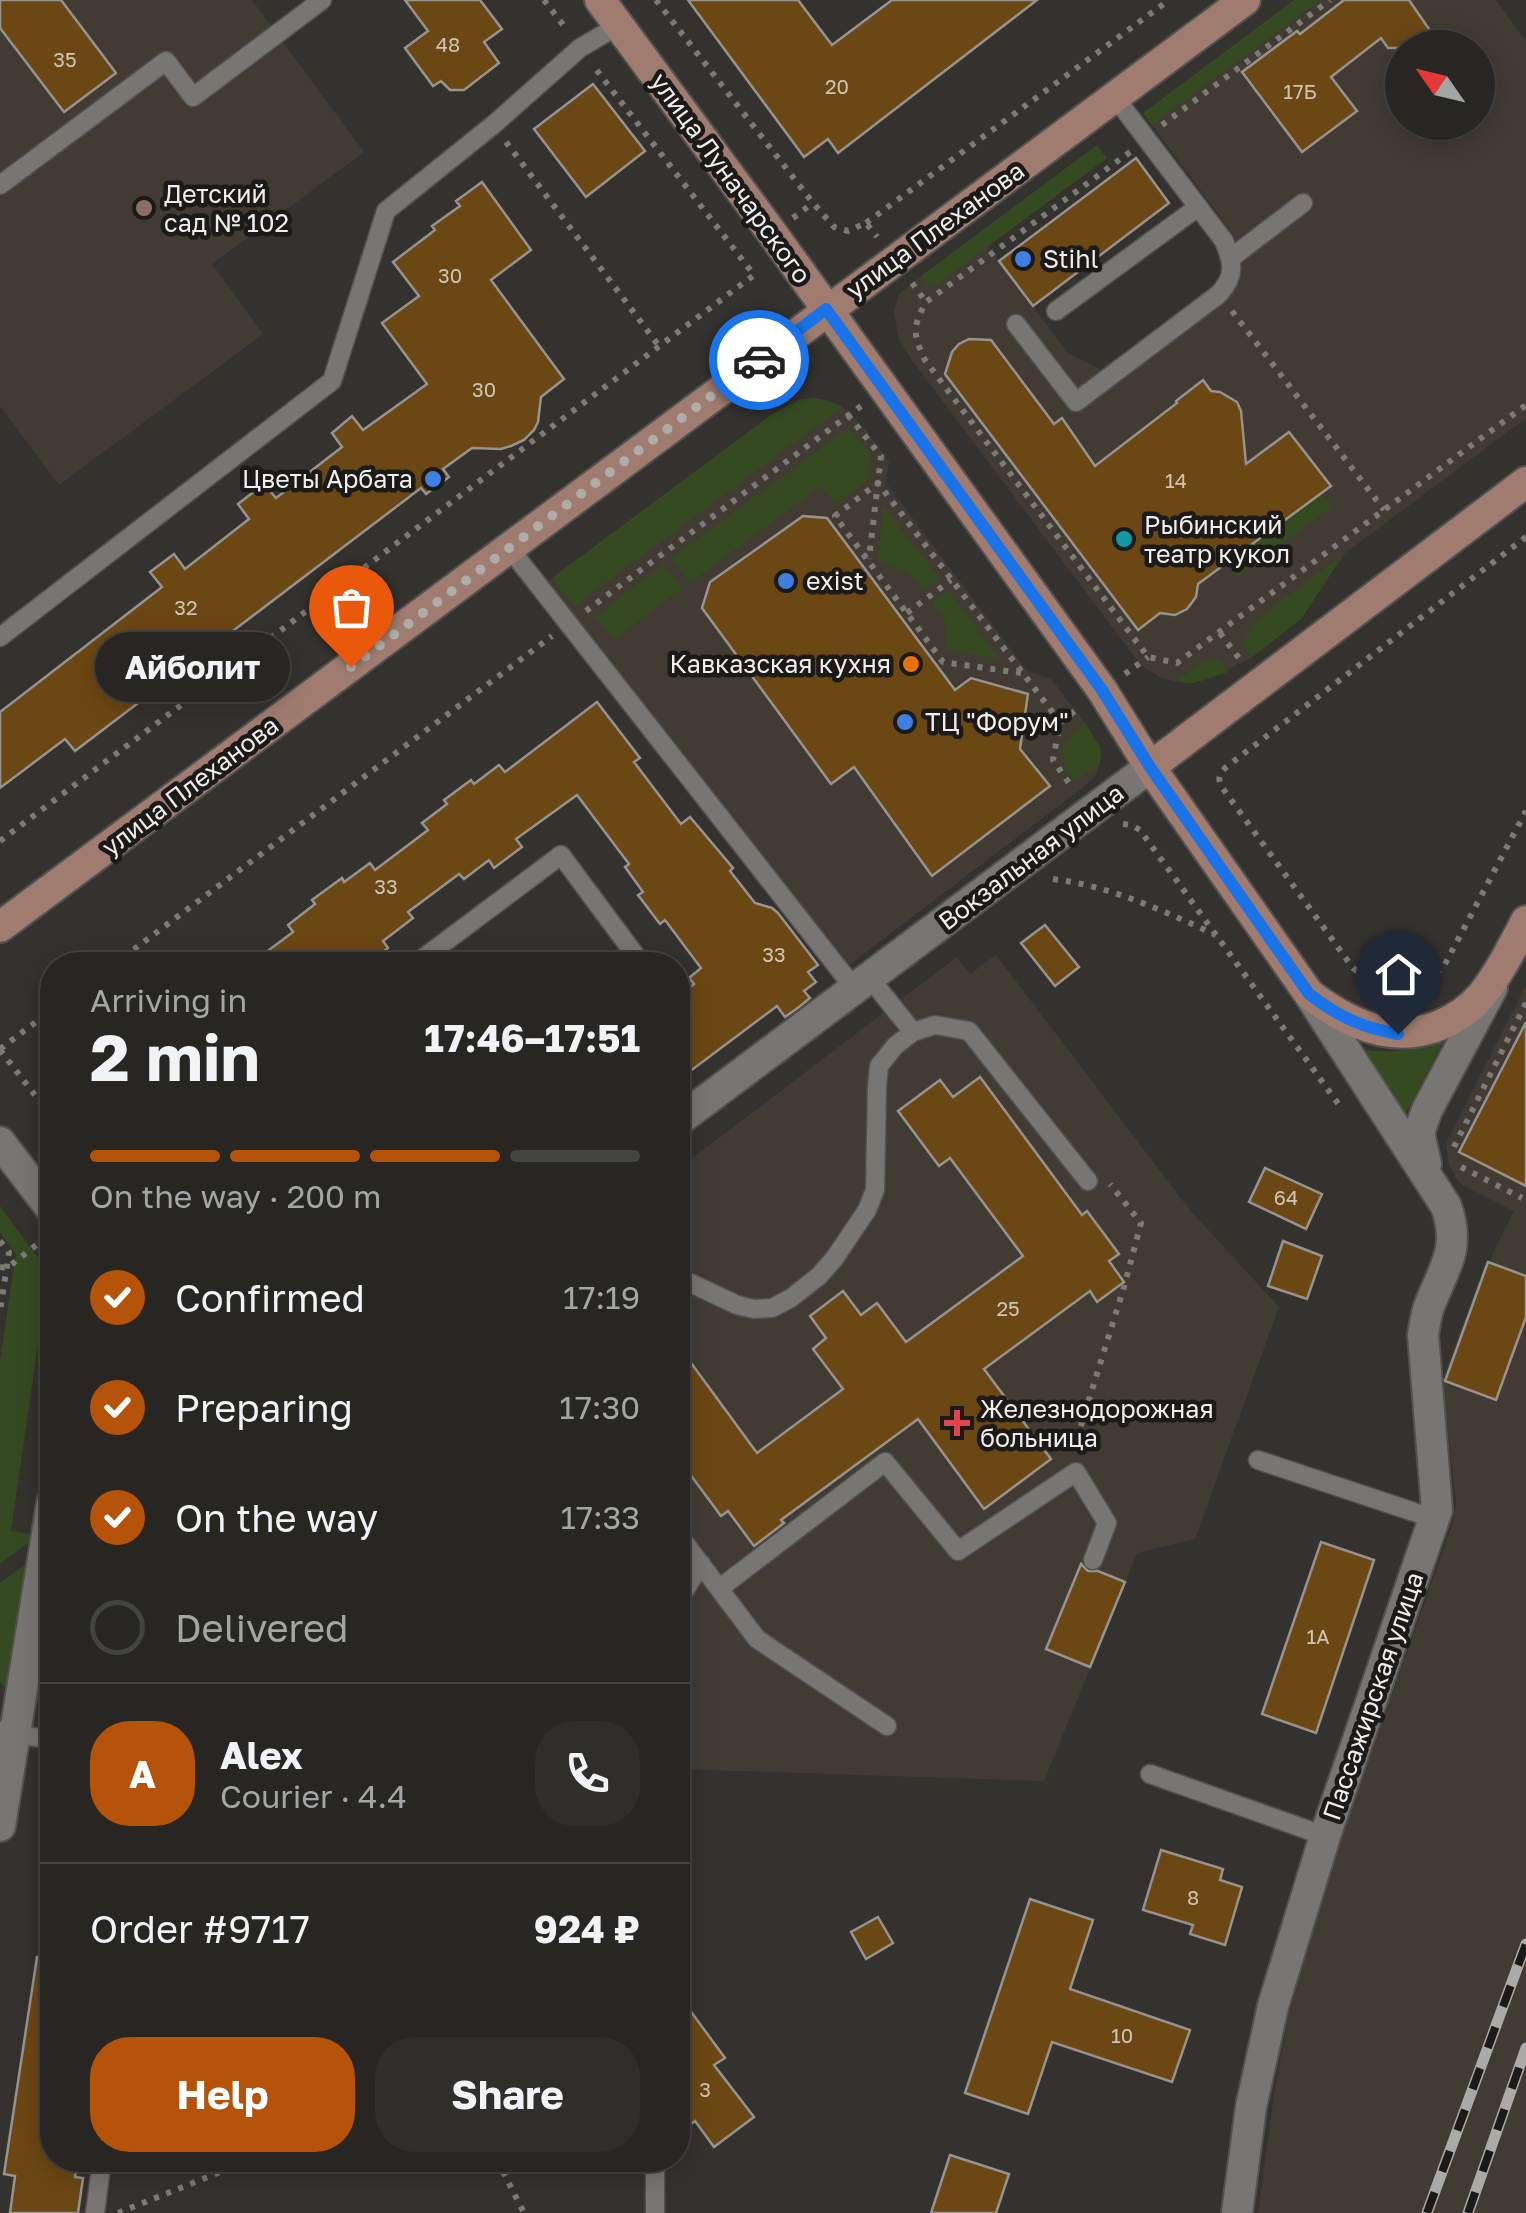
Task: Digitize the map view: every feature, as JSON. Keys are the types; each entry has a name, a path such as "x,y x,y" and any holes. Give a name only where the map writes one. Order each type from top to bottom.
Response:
{"street":[{"name":"улица Луначарского","path":"600,0 1102,690 1150,767 1309,994"},
{"name":"улица Плеханова","path":"0,927 1245,0"},
{"name":"Вокзальная улица","path":"690,1110 1526,482"},
{"path":"1430,1181 1419,1133 1427,1110 1526,921"},
{"path":"1309,994 1335,1014 1373,1030 1398,1034 1424,1031 1467,1010 1512,950"},
{"path":"1309,994 1430,1181"},
{"path":"0,1142 40,1194"},
{"name":"Пассажирская улица","path":"1236,2213 1251,2107 1273,2006 1325,1836 1437,1510 1423,1334 1454,1232 1446,1206 1430,1181"},
{"path":"0,1826 7,1732 40,1613"}],"lane":[{"path":"0,185 166,61 193,97 322,0"},
{"path":"0,638 332,381 386,211 494,125 580,48 619,25"},
{"path":"1016,324 1076,402 1230,282 1231,258 1224,240 1114,96"},
{"path":"1231,258 1303,203"},
{"path":"1056,311 1198,206"},
{"path":"510,548 861,982 913,1032"},
{"path":"431,952 561,855 633,952"},
{"path":"690,1283 754,1310 772,1308 819,1276 867,1210 875,1190 880,1066 895,1046 913,1032 935,1024 969,1031 1094,1176"},
{"path":"1258,1460 1434,1519"},
{"path":"720,1588 885,1462 958,1551 1076,1472 1107,1523 1093,1560"},
{"path":"690,1550 758,1639 887,1726"},
{"path":"690,1582 701,1564"},
{"path":"7,1732 40,1738"},
{"path":"1150,1774 1325,1836"},
{"path":"95,2213 100,2172"},
{"path":"654,2172 655,2213"}],"path":[{"path":"0,841 754,275 544,0"},
{"path":"656,0 812,204"},
{"path":"866,223 1169,0"},
{"path":"494,125 660,346"},
{"path":"1219,294 1384,510"},
{"path":"129,952 924,360"},
{"path":"1123,624 1148,657 1177,663 1526,404"},
{"path":"848,416 881,456 868,560"},
{"path":"878,483 835,516 944,662 1021,673"},
{"path":"878,483 1060,722 1053,760 1074,788 1067,794"},
{"path":"1526,537 1225,768 1219,780 1353,968 1386,987 1408,987 1428,980 1443,968 1526,811"},
{"path":"907,612 951,580"},
{"path":"1123,824 1140,830 1350,1120"},
{"path":"1042,878 1086,883 1217,936"},
{"path":"1522,1198 1463,1170 1453,1150 1526,1003"},
{"path":"40,1019 0,1050 40,1102"},
{"path":"1064,1480 1141,1224 1094,1176"},
{"path":"0,1240 9,1252 3,1267 0,1311"},
{"path":"3,1267 40,1241"},
{"path":"117,2213 220,2172"},
{"path":"503,2172 524,2213"}],"shaded area":[{"name":"Детский сад № 102","path":"0,0 252,0 364,152 212,264 263,334 59,485 0,406"},
{"path":"1294,0 1496,0 1526,41 1526,418 1344,554 1301,619 1251,658 1209,679 1176,682 1142,666 911,359 899,340 894,311 899,294 978,233 1068,353 1102,370 1235,268 1237,244 1143,113"},
{"path":"813,398 843,407 866,430 889,461 886,483 1027,671 1051,679 1101,749 1095,777 1081,789 841,971 541,586 771,415 799,400"},
{"name":"Железнодорожная больница","path":"996,955 1189,1209 1279,1307 1195,1539 1137,1553 1044,1781 690,1769 690,1160 957,957 970,974"},
{"path":"1526,985 1526,1022 1460,1152 1526,1186 1526,2213 1258,2213 1289,2013 1327,1880 1453,1522 1456,1502 1442,1380 1486,1261 1489,1262 1514,1211 1458,1181 1449,1165 1446,1144"}],"green space":[{"path":"1294,0 1320,0 1152,125 1143,113"},
{"path":"1097,145 1107,158 931,289 921,276"},
{"path":"813,398 843,407 574,606 552,578 771,415 799,400"},
{"path":"849,427 871,455 867,481 836,505 821,486 690,583 671,559"},
{"path":"1322,493 1332,507 1237,577 1227,563"},
{"path":"883,506 940,579 923,591 910,574 878,561"},
{"path":"1344,554 1301,619 1251,658 1242,644 1255,620"},
{"path":"664,564 682,588 613,640 595,617"},
{"path":"948,590 999,659 945,650 946,622 932,602"},
{"path":"1214,659 1228,672 1193,683 1176,682 1197,665"},
{"path":"1085,723 1101,749 1100,763 1076,781 1064,764 1062,750"},
{"path":"1447,1034 1403,1118 1354,1048 1402,1050"},
{"path":"0,1206 40,1261 40,1330 11,1531 38,1535 0,1564 0,1360 16,1254 0,1232"},
{"path":"33,1559 8,1691 0,1682 0,1583"}],"building":[{"path":"0,0 61,0 116,73 64,112 0,28"},
{"path":"405,0 480,0 502,29 484,42 499,63 464,90 450,90 441,81 433,86 405,48 428,31"},
{"path":"688,0 798,0 832,45 892,0 1037,0 838,153 828,139 804,157"},
{"path":"1344,0 1409,0 1430,30 1385,30 1385,44 1381,38 1331,77 1357,111 1302,152 1242,72 1297,31 1300,34"},
{"path":"593,84 645,151 586,197 534,129"},
{"path":"1136,158 1169,203 1033,306 999,261"},
{"path":"482,182 531,250 491,280 564,379 541,397 534,430 524,440 501,449 472,448 443,469 449,477 426,494 421,488 75,751 65,739 0,788 0,712 162,587 150,572 174,554 185,569 249,519 238,504 264,484 276,498 342,447 332,433 352,416 363,430 427,384 382,323 419,296 393,262 435,230 432,226 460,206 456,201"},
{"path":"969,339 991,340 1054,424 1062,418 1095,466 1203,380 1211,391 1237,402 1246,464 1289,432 1331,486 1198,584 1196,597 1187,609 1175,615 1160,613 1138,630 945,374 952,352"},
{"name":"ТЦ \"Форум\"","path":"803,516 827,518 955,690 971,678 1028,694 1020,749 1050,786 932,876 854,767 831,784 702,608 710,582"},
{"path":"597,702 640,758 634,762 681,824 690,817 733,868 730,871 755,903 778,913 818,965 808,972 816,982 804,991 810,998 785,1017 777,1006 690,1071 690,987 694,984 690,977 701,968 665,920 660,924 638,895 643,892 625,867 629,864 577,795 516,839 522,847 494,868 489,860 464,879 459,874 408,912 413,918 383,941 388,948 383,952 266,952 293,932 288,925 315,904 312,900 370,863 375,870 428,830 422,823 447,804 444,800 499,765 505,772"},
{"path":"1045,925 1079,967 1055,986 1021,943"},
{"path":"1526,1022 1526,1186 1459,1152"},
{"path":"980,1077 1082,1215 1087,1211 1119,1254 1109,1261 1124,1282 1097,1302 1090,1291 984,1369 1051,1459 984,1509 918,1419 781,1520 784,1523 754,1546 728,1511 721,1516 690,1474 690,1361 757,1453 843,1389 813,1349 826,1338 810,1316 843,1291 861,1315 877,1303 906,1342 1023,1256 950,1158 939,1166 898,1111 940,1080 953,1097"},
{"path":"1265,1168 1322,1194 1306,1229 1249,1202"},
{"path":"1283,1241 1322,1256 1307,1299 1268,1286"},
{"path":"1488,1262 1526,1276 1526,1317 1496,1400 1445,1381"},
{"path":"1321,1542 1374,1560 1316,1733 1262,1714"},
{"path":"1081,1564 1088,1571 1125,1582 1090,1667 1046,1649"},
{"path":"1161,1850 1223,1869 1220,1880 1242,1887 1225,1945 1190,1934 1193,1925 1143,1910"},
{"path":"1030,1899 1093,1920 1070,1989 1190,2030 1172,2082 1052,2042 1028,2114 965,2093"},
{"path":"878,1917 893,1943 866,1959 851,1932"},
{"path":"40,1957 40,2172 76,2172 75,2177 83,2178 78,2213 10,2213 15,2176 4,2174"},
{"path":"690,2010 725,2058 714,2065 754,2117 714,2147 695,2121 690,2125"},
{"path":"950,2155 1009,2174 996,2213 931,2213"}],"railway":[{"path":"1427,2213 1526,1944"},
{"path":"1468,2213 1526,2048"}],"way so far":[{"path":"351,667 759,360"}],"place":[{"name":"Детский сад № 102","path":"144,208"},
{"name":"Stihl","path":"1023,259"},
{"name":"Цветы Арбата","path":"433,479"},
{"name":"Рыбинский театр кукол","path":"1124,539"},
{"name":"exist","path":"786,581"},
{"name":"Кавказская кухня","path":"911,664"},
{"name":"Айболит","path":"351,667"},
{"name":"ТЦ \"Форум\"","path":"905,722"},
{"name":"Железнодорожная больница","path":"957,1423"}],"route":[{"path":"759,360 826,309 1102,690 1150,767 1309,994 1335,1014 1373,1030 1398,1034"}]}
